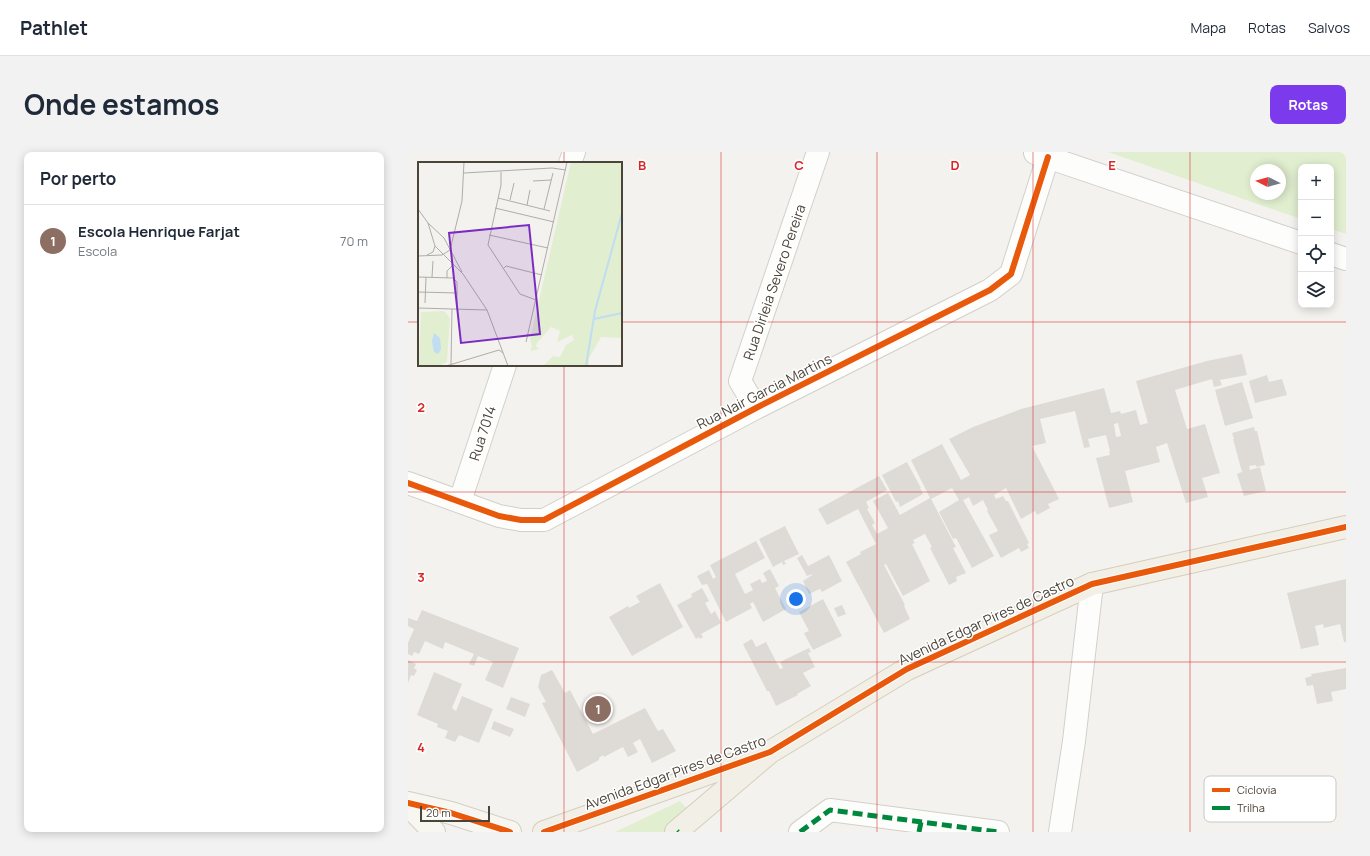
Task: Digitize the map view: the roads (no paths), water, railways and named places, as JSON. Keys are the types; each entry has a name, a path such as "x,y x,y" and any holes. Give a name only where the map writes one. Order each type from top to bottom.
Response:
{"main road":[{"name":"Avenida Edgar Pires de Castro","path":"677,832 770,752 907,669 1092,584 1346,527"},
{"name":"Avenida Edgar Pires de Castro","path":"544,832 770,752"},
{"path":"408,804 434,832"},
{"path":"408,804 451,813 510,832"}],"street":[{"path":"570,162 574,152"},
{"name":"Rua Dirleia Severo Pereira","path":"756,408 740,381 818,152"},
{"path":"1041,154 1298,242"},
{"name":"Rua Nair Garcia Martins","path":"408,483 499,516 521,520 544,520 756,408 990,290 1011,274 1041,154"},
{"path":"1334,255 1346,259"},
{"name":"Rua 7014","path":"460,501 505,366"},
{"path":"1060,832 1074,741 1092,584"},
{"path":"800,832 830,810 920,827 998,832"}],"place":[{"name":"Escola Henrique Farjat","path":"598,709"}]}
